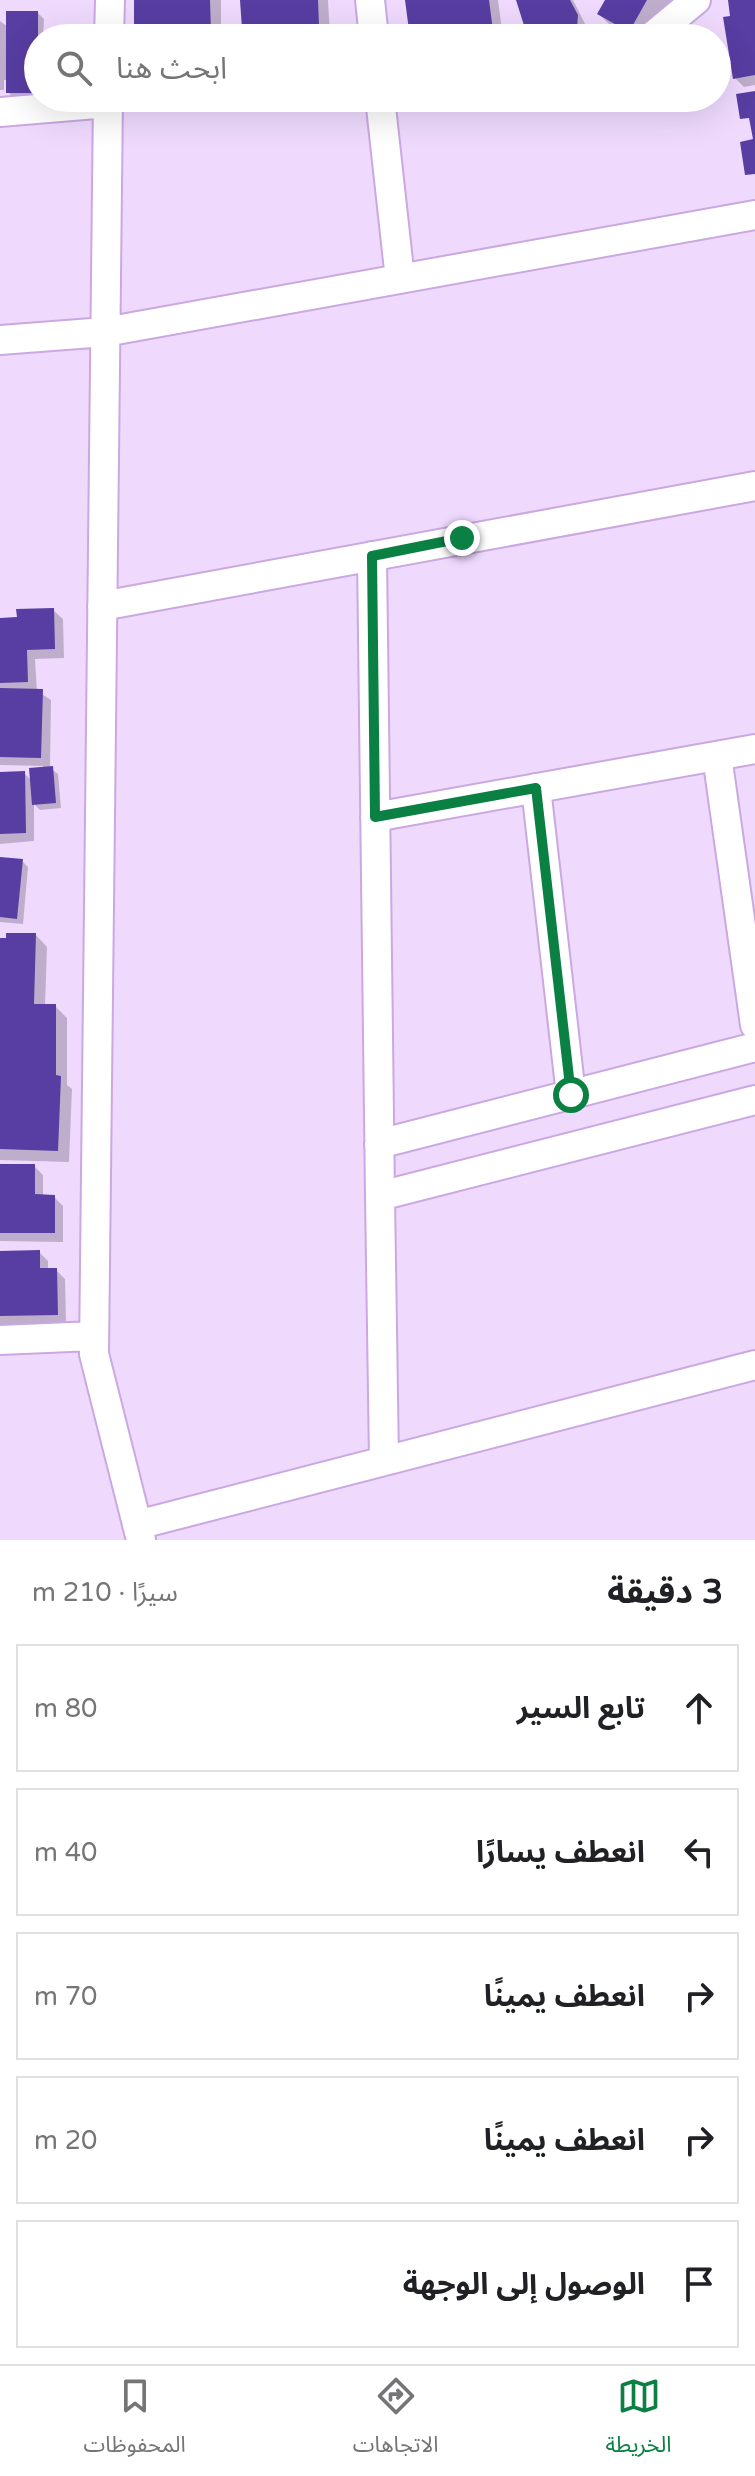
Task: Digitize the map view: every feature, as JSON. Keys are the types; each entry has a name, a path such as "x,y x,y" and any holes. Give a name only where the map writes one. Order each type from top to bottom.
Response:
{"street":[{"path":"109,24 110,0"},
{"path":"370,0 373,24"},
{"path":"667,24 696,0"},
{"path":"0,112 24,109"},
{"path":"108,112 94,1354 139,1532 384,1461 755,1365"},
{"path":"384,112 400,279"},
{"path":"0,340 105,332 755,215"},
{"path":"102,606 755,486"},
{"path":"372,556 384,1461"},
{"path":"375,817 755,749"},
{"path":"717,756 755,1025"},
{"path":"536,788 571,1095"},
{"path":"379,1144 755,1047"},
{"path":"380,1196 755,1100"},
{"path":"0,1340 94,1336"}],"building":[{"path":"134,0 210,0 211,24 134,24"},
{"path":"240,0 318,0 319,24 242,24"},
{"path":"405,0 489,0 492,24 408,24"},
{"path":"516,0 570,0 578,15 577,24 524,24"},
{"path":"605,0 647,0 634,24 615,24 597,14"},
{"path":"728,0 755,0 755,75 733,79 731,24 724,24 723,17 730,16"},
{"path":"6,11 38,11 38,24 24,24 24,93 6,93"},
{"path":"755,91 755,174 745,175 740,142 753,139 749,118 740,119 736,94"},
{"path":"54,608 55,649 27,650 28,682 0,683 0,618 17,617 16,609"},
{"path":"0,688 43,689 41,758 0,757"},
{"path":"53,766 56,803 32,805 29,768"},
{"path":"25,771 26,833 0,834 0,772"},
{"path":"0,857 23,859 17,919 0,917"},
{"path":"6,933 36,933 34,1004 56,1004 56,1075 61,1076 58,1151 0,1149 0,938 6,938"},
{"path":"0,1164 35,1164 35,1194 55,1195 55,1233 0,1233"},
{"path":"40,1250 40,1268 57,1268 58,1315 0,1316 0,1251"}],"route":[{"path":"462,538 372,556 375,817 536,788 571,1095"}]}
